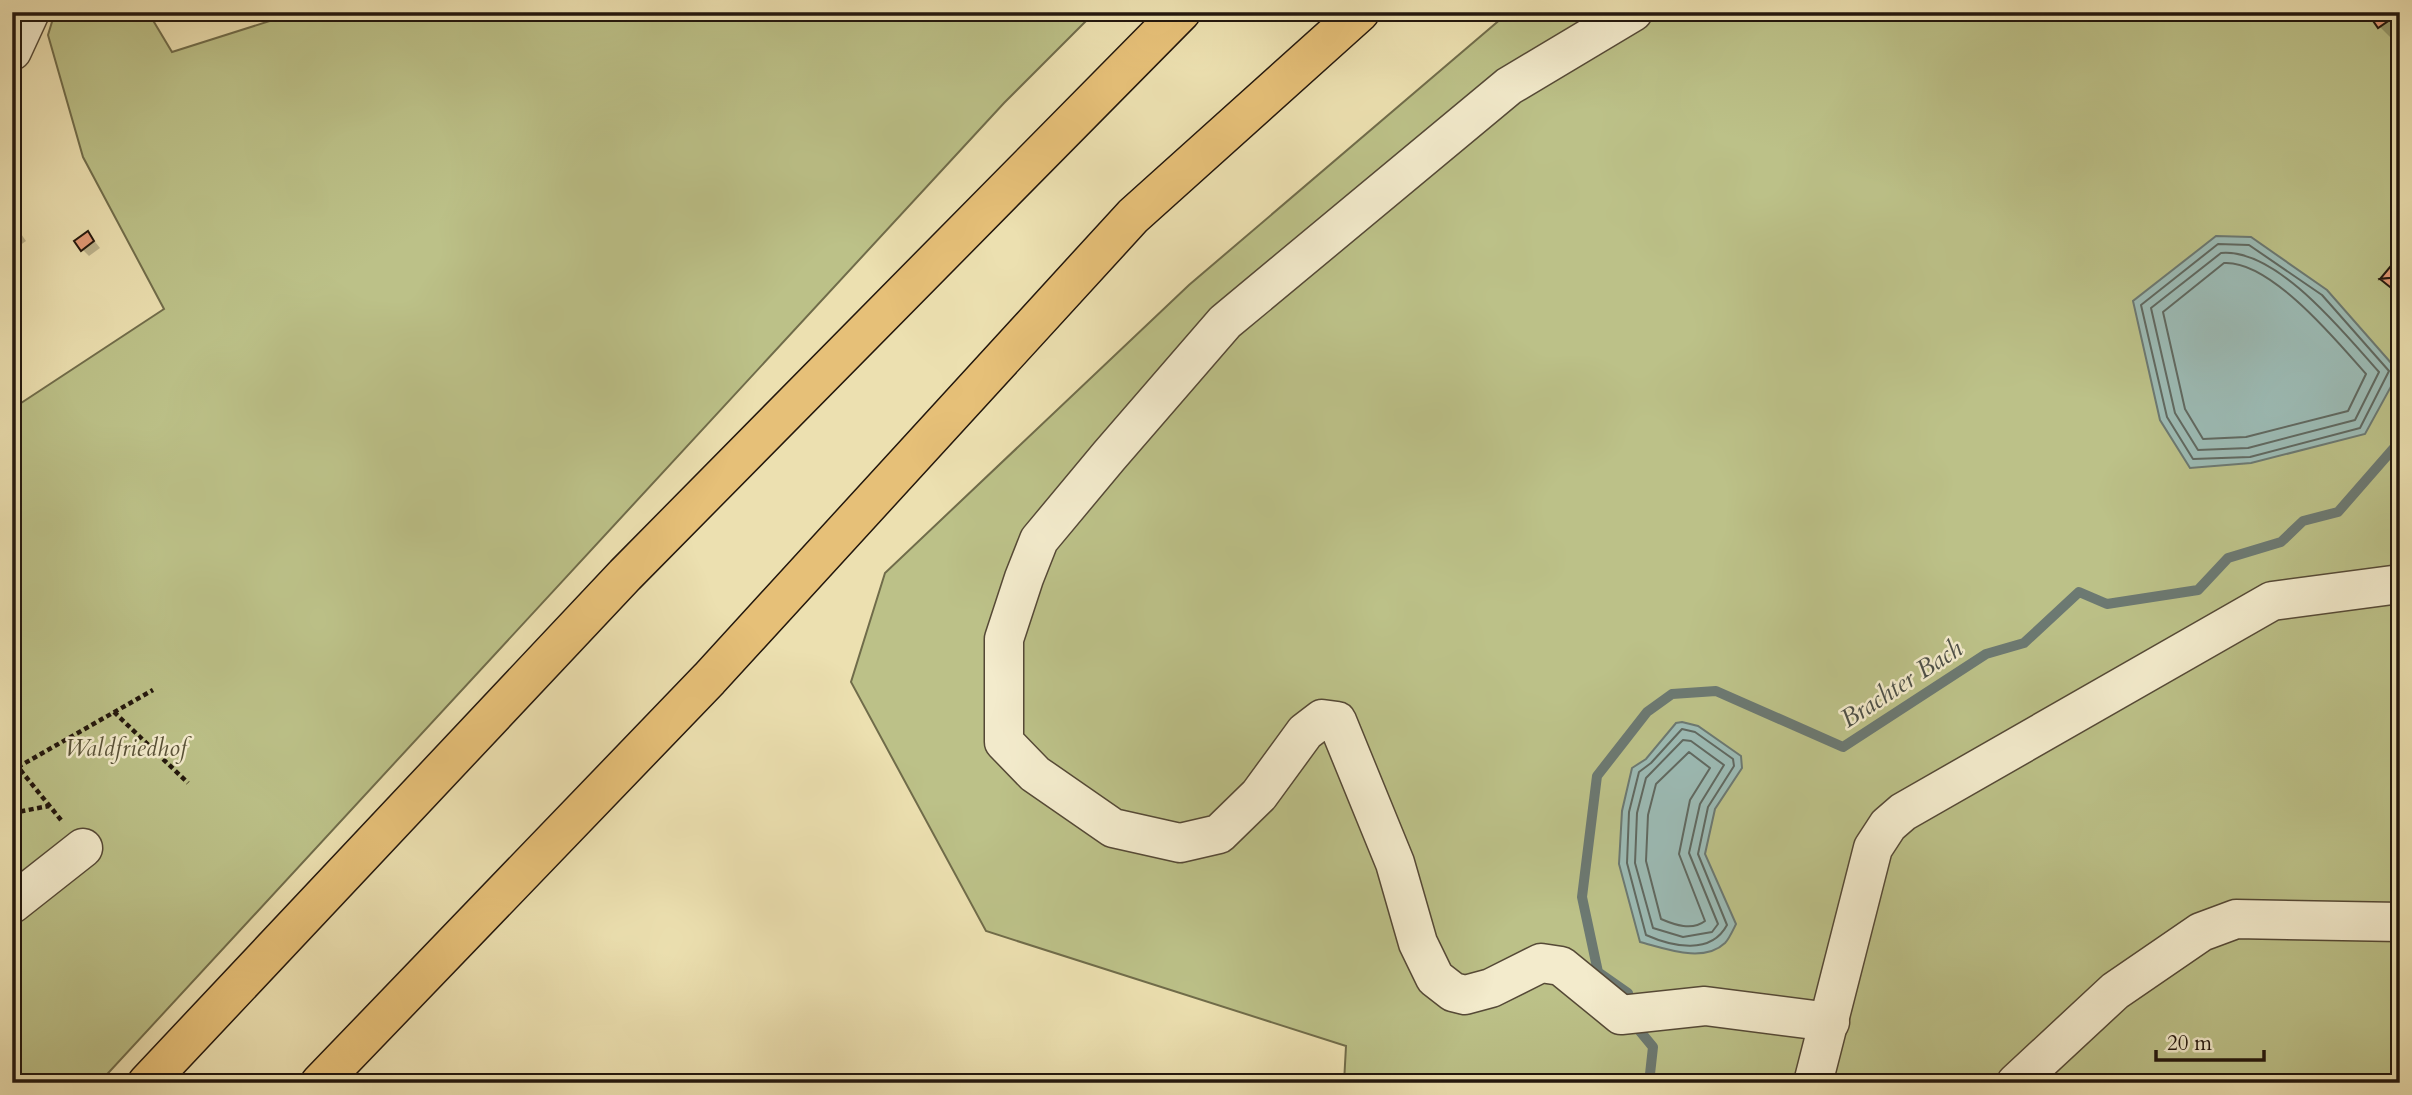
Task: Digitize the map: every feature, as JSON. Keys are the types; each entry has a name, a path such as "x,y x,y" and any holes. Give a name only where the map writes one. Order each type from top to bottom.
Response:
{"highway":[{"path":"147,1083 634,565 1181,12"},
{"path":"320,1083 709,679 1133,216 1360,12"}],"lane":[{"path":"12,51 30,12"},
{"path":"1633,12 1509,86 1225,322 1039,540 1004,639 1004,742 1035,774 1113,828 1180,843 1219,834 1259,796 1305,732 1322,719 1337,721 1395,863 1418,943 1435,978 1453,992 1465,995 1490,988 1541,963 1549,963 1561,966 1621,1015 1673,1007 1705,1006 1830,1022"},
{"path":"1813,1083 1873,848 1888,825 1903,812 2272,601 2400,584"},
{"path":"12,904 83,848"},
{"path":"2016,1083 2115,991 2201,932 2221,923 2236,919 2400,922"}],"path":[{"path":"18,767 153,690"},
{"path":"114,712 188,783"},
{"path":"12,813 50,806"}],"green space":[{"name":"Waldfriedhof","path":"55,12 148,12 172,52 298,12 1095,12 1004,103 99,1083 12,1083 12,409 164,309 83,157 48,35"},
{"path":"1509,12 2400,12 2400,1083 1344,1083 1346,1046 986,931 851,682 885,573 1189,285"}],"water":[{"path":"2216,236 2251,237 2327,290 2399,372 2365,434 2251,463 2190,468 2160,420 2133,301"},
{"path":"1676,723 1698,726 1741,756 1742,768 1715,809 1705,854 1736,924 1725,943 1706,953 1683,953 1640,942 1619,864 1622,811 1632,768 1646,759"}],"building":[{"path":"2367,12 2400,12 2400,13 2378,28"},
{"path":"88,231 94,241 81,251 74,241"},
{"path":"2400,255 2400,277 2380,279"},
{"path":"2400,277 2400,295 2380,279"}],"waterway":[{"name":"Brachter Bach","path":"1632,1006 1628,993 1598,972 1582,897 1597,776 1647,712 1672,694 1716,691 1843,747 1986,654 2024,643 2079,592 2107,604 2198,590 2228,558 2281,542 2303,521 2338,512 2400,441"},
{"name":"Brachter Bach","path":"1636,1021 1639,1030 1653,1047 1649,1083"}]}
